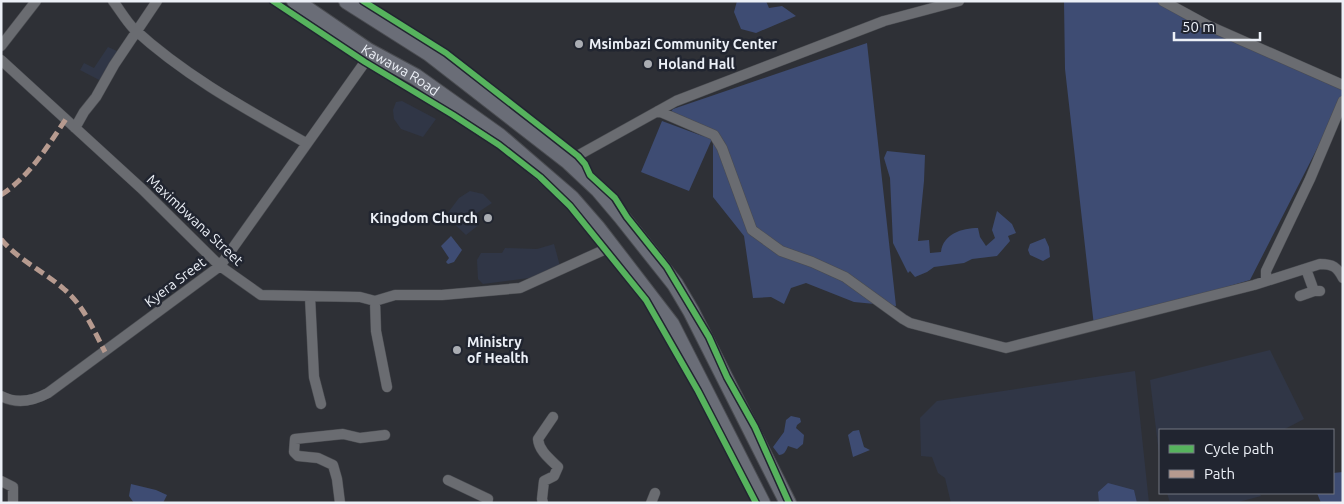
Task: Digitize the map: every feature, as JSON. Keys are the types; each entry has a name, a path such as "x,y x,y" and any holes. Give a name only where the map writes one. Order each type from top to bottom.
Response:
{"main road":[{"name":"Kawawa Road","path":"295,1 368,51 416,77 499,136 571,198 610,244 671,324 762,503"},
{"name":"Kawawa Road","path":"347,1 429,53 568,161 599,190 675,284 788,503"}],"street":[{"path":"1,46 36,1"},
{"path":"114,1 137,31 156,48 211,89 306,143"},
{"path":"75,128 157,1"},
{"path":"568,161 676,101 884,21 959,1"},
{"path":"1163,1 1206,26 1343,85"},
{"name":"Kyera Sreet","path":"1,396 10,401 38,398 48,393 220,266 365,62 368,51"},
{"name":"Maximbwana Street","path":"1,60 142,189 220,266 261,295 360,297 375,301 395,295 442,295 520,288 606,249 610,244"},
{"path":"1266,281 1266,271 1310,179 1343,101"},
{"path":"658,111 714,136 722,148 752,230 781,251 845,276 903,319 942,332 1006,348 1266,281 1320,264 1331,264 1338,268 1343,278"},
{"path":"1300,296 1317,291 1306,269"},
{"path":"310,297 314,377 320,404"},
{"path":"375,301 376,331 387,387"},
{"path":"543,503 544,481 554,476 558,467 539,446 538,440 553,417"},
{"path":"340,503 333,465 318,458 298,456 294,452 295,439 342,434 360,438 385,435"},
{"path":"448,480 488,499 487,503"},
{"path":"1,481 13,487 13,503"},
{"path":"651,503 656,492"}],"shaded area":[{"path":"737,1 766,1 769,8 782,6 796,16 756,33 741,29 734,12"},
{"path":"1064,1 1161,1 1343,86 1343,98 1250,280 1094,326 1065,69"},
{"path":"867,43 896,306 854,302 806,283 791,288 784,304 771,297 753,298 744,236 713,197 713,139 689,191 641,172 662,121 705,137 665,119 673,109"},
{"path":"108,47 119,52 103,82 80,70 84,63 94,68"},
{"path":"402,101 436,119 423,137 401,129 394,119 393,110 396,102"},
{"path":"887,151 925,155 918,241 929,240 930,253 941,252 945,241 954,233 972,228 978,228 980,237 986,246 995,238 992,230 997,211 1012,224 1016,233 1008,236 1010,241 997,256 934,267 915,277 910,271 908,273 893,243 890,178 884,158"},
{"path":"470,191 483,194 492,203 477,213 480,224 466,235 449,219 447,214 459,198"},
{"path":"451,236 462,250 454,262 448,264 446,262 449,258 441,246"},
{"path":"1045,238 1049,247 1050,257 1043,261 1030,255 1028,250 1030,244"},
{"path":"554,244 560,266 537,277 483,284 478,279 477,260 481,253 502,253 505,248 537,249"},
{"path":"1270,350 1304,419 1285,429 1159,429 1159,454 1150,380"},
{"path":"1135,371 1149,503 951,503 945,478 938,473 932,457 921,456 920,418 937,401"},
{"path":"791,416 800,418 801,422 796,428 804,435 803,444 797,449 788,446 785,452 779,455 773,447 784,432 786,420"},
{"path":"859,430 864,447 870,450 853,457 848,435 853,431"},
{"path":"1343,472 1343,503 1321,503 1317,494 1334,494 1334,473"},
{"path":"1108,483 1134,490 1137,503 1099,503 1098,492"},
{"path":"131,484 156,490 167,495 163,503 134,503 129,496"},
{"path":"1167,494 1260,494 1261,496 1235,503 1170,503"}],"marked path":[{"path":"1,195 29,170 66,119"},
{"path":"1,239 23,260 72,296 88,319 105,352"}],"cycle path":[{"path":"273,1 365,62 499,145 540,177 570,206 646,300 698,391 756,503"},
{"path":"363,1 446,53 541,127 578,156 585,164 590,175 615,198 627,217 667,267 709,337 727,377 755,427 789,503"}],"place":[{"name":"Msimbazi Community Center","path":"579,44"},
{"name":"Holand Hall","path":"648,64"},
{"name":"Kingdom Church","path":"488,218"},
{"name":"Ministry of Health","path":"457,350"}]}
